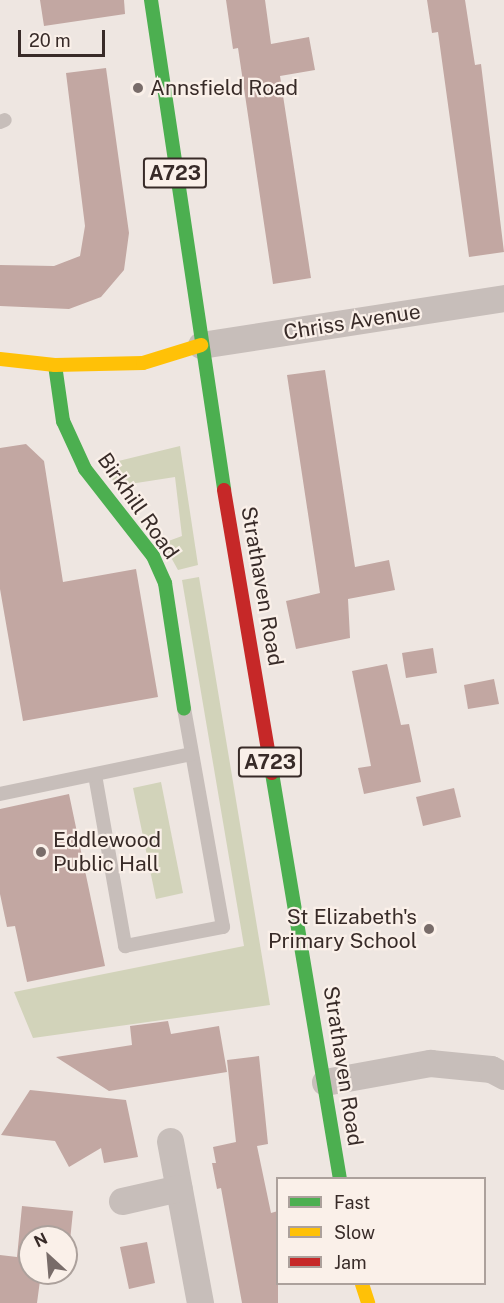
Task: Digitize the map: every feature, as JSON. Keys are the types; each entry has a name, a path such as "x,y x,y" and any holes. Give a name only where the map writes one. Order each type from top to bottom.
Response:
{"main road":[{"name":"Strathaven Road","path":"151,0 201,345 340,1177"},
{"path":"0,359 55,365 143,363 201,345"},
{"name":"Birkhill Road","path":"55,365 63,421 85,469 153,556 165,584 184,709"},
{"path":"362,1285 368,1303"}],"street":[{"name":"Chriss Avenue","path":"201,345 504,298"},
{"path":"325,1082 430,1063 491,1069 504,1076"},
{"path":"170,1141 200,1303"},
{"path":"122,1201 179,1188"}],"lane":[{"path":"95,775 125,946 223,927 184,709"},
{"path":"0,794 191,754"}],"green space":[{"path":"180,446 198,565 178,570 163,543 182,536 175,477 117,486 102,465"},
{"path":"199,577 270,1005 33,1038 14,992 244,946 182,580"},
{"path":"161,782 183,893 156,899 133,788"}],"building":[{"path":"40,0 124,0 125,14 44,26"},
{"path":"226,0 265,0 271,44 309,37 315,70 280,76 311,278 273,284 238,48 233,49"},
{"path":"427,0 465,0 475,65 481,64 504,252 469,257 438,32 432,33"},
{"path":"106,68 129,233 124,270 101,297 69,309 0,306 0,265 54,266 80,256 85,226 66,73"},
{"path":"325,370 355,567 389,560 395,590 348,599 350,638 296,649 286,601 320,593 287,375"},
{"path":"26,444 44,461 63,582 136,569 158,697 23,721 0,589 0,448"},
{"path":"433,648 437,673 406,678 402,653"},
{"path":"387,664 401,725 409,724 421,782 364,794 358,768 371,766 352,671"},
{"path":"494,679 499,704 468,709 464,685"},
{"path":"454,788 461,817 423,826 416,797"},
{"name":"Eddlewood Public Hall","path":"69,794 105,966 27,982 15,926 7,927 0,894 0,809"},
{"path":"168,1021 171,1034 219,1026 227,1072 109,1091 56,1057 132,1045 130,1026"},
{"path":"259,1056 268,1144 257,1146 271,1213 276,1212 278,1303 242,1303 221,1188 217,1189 212,1163 216,1163 213,1147 236,1142 227,1060"},
{"path":"30,1090 126,1100 138,1157 104,1163 101,1148 69,1167 55,1141 1,1135"},
{"path":"22,1206 73,1211 72,1225 20,1225"},
{"path":"147,1242 155,1283 129,1289 120,1247"},
{"path":"18,1247 18,1285 39,1285 37,1303 0,1303 0,1255 17,1257"}],"traffic: fast":[{"path":"151,0 224,490"},
{"path":"55,365 63,421 85,469 153,556 165,583 184,709"},
{"path":"272,773 340,1177"}],"traffic: slow":[{"path":"0,359 55,365 143,363 201,345"},
{"path":"362,1285 368,1303"}],"traffic: jam":[{"path":"224,490 272,773"}],"place":[{"name":"Annsfield Road","path":"138,88"},
{"name":"Eddlewood Public Hall","path":"41,852"},
{"name":"St Elizabeth's Primary School","path":"429,929"}]}
